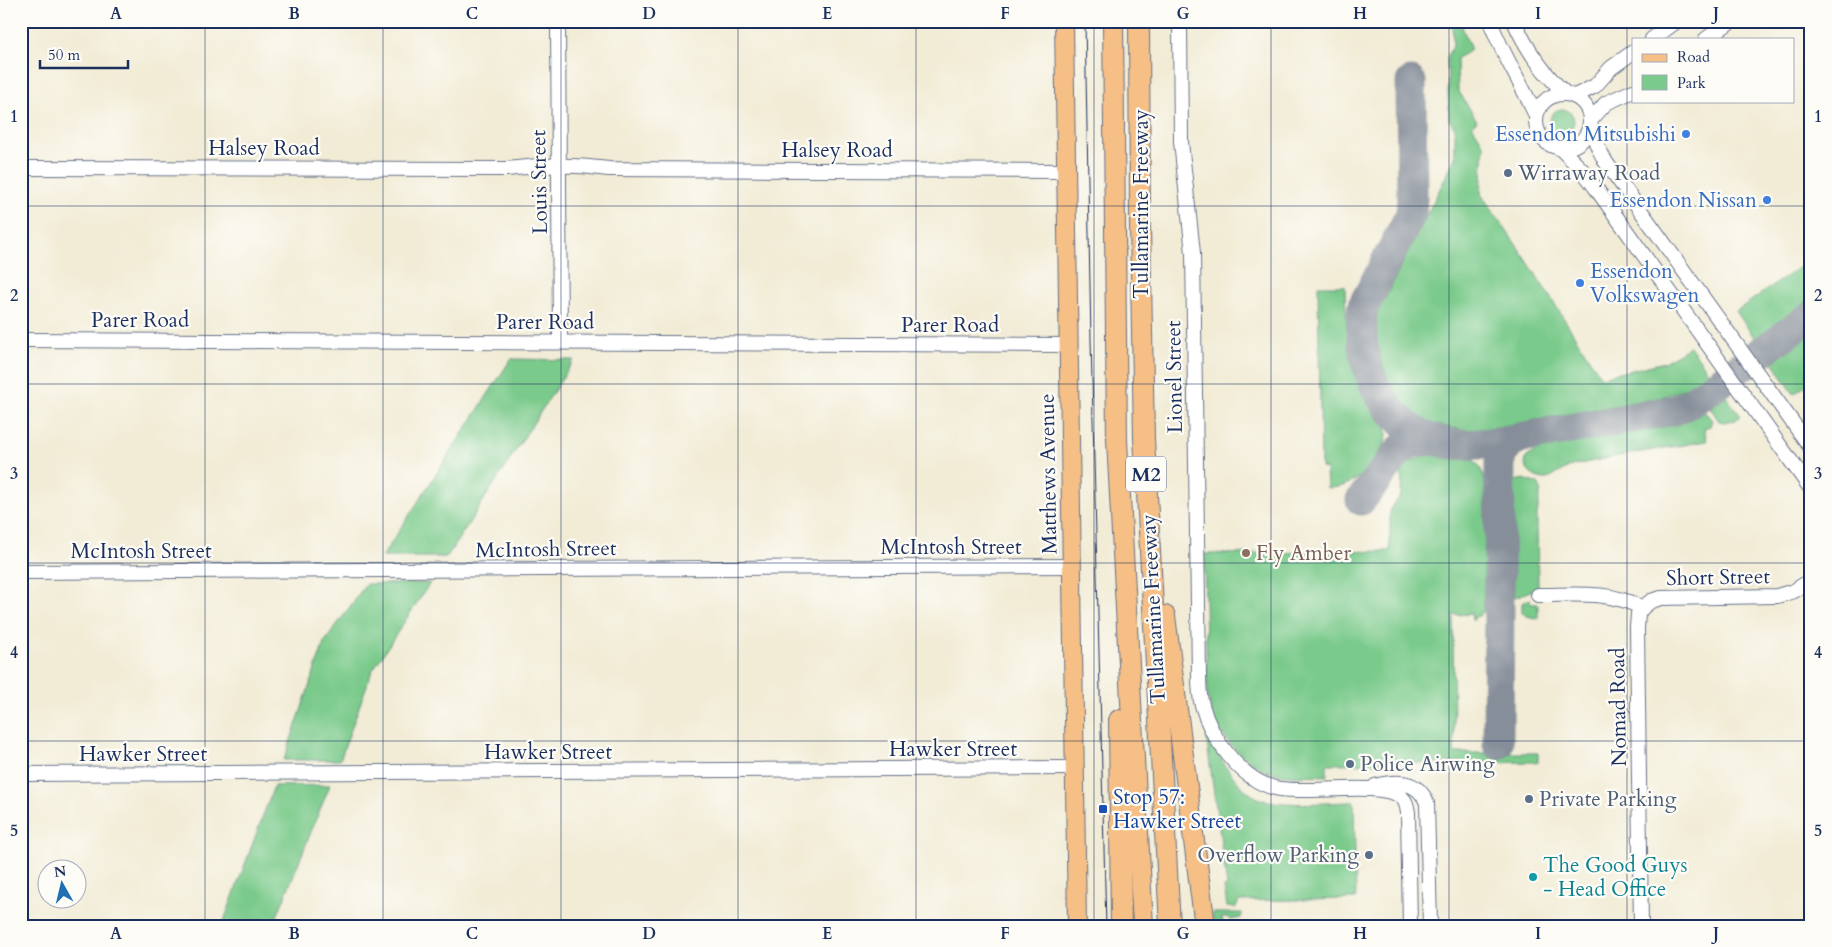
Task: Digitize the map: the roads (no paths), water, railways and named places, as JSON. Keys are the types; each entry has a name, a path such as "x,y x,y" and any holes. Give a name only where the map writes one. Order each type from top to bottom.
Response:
{"highway":[{"name":"Tullamarine Freeway","path":"1113,21 1117,440 1143,926"},
{"name":"Tullamarine Freeway","path":"1140,21 1140,223 1144,438 1170,926"},
{"path":"1144,438 1205,926"},
{"path":"1117,440 1121,926"}],"main road":[{"name":"Matthews Avenue","path":"1064,21 1077,926"}],"street":[{"name":"Louis Street","path":"558,21 560,342"},
{"name":"Lionel Street","path":"1180,21 1181,142 1193,253 1199,675 1202,706 1211,729 1225,750 1244,770 1261,782 1282,789 1368,789"},
{"path":"1490,21 1502,48 1526,92 1536,116 1537,129 1542,139 1551,145 1560,148 1570,147 1580,142 1586,134 1590,123 1606,103 1632,90"},
{"path":"1514,21 1533,59 1551,80 1586,106 1597,145 1605,161 1811,448"},
{"path":"1653,38 1677,21"},
{"path":"1707,38 1725,24"},
{"path":"1536,116 1539,108 1549,98 1557,94 1570,95 1593,88 1611,68 1632,53"},
{"path":"1560,148 1582,170 1595,187 1811,488"},
{"name":"Halsey Road","path":"21,168 507,168 540,174 559,169 575,174 609,169 1066,171"},
{"path":"1686,314 1705,301"},
{"name":"Parer Road","path":"21,340 1069,345"},
{"name":"McIntosh Street","path":"21,572 1072,566"},
{"name":"Short Street","path":"1538,595 1610,595 1625,599 1642,608 1651,601 1661,598 1777,596 1794,591 1811,580"},
{"name":"Nomad Road","path":"1641,926 1637,628 1638,614 1642,608"},
{"name":"Hawker Street","path":"21,774 1074,768"},
{"path":"1368,789 1389,783 1406,783 1418,788 1425,798 1428,808 1430,926"},
{"path":"1368,789 1395,793 1404,800 1407,806 1410,924 1425,926"}],"tram line":[{"path":"1085,21 1106,926"}],"place":[{"name":"Essendon Mitsubishi","path":"1686,134"},
{"name":"Wirraway Road","path":"1508,173"},
{"name":"Essendon Nissan","path":"1767,200"},
{"name":"Essendon Volkswagen","path":"1580,283"},
{"name":"Fly Amber","path":"1246,553"},
{"name":"Police Airwing","path":"1350,764"},
{"name":"Private Parking","path":"1529,799"},
{"name":"Stop 57: Hawker Street","path":"1103,809"},
{"name":"Overflow Parking","path":"1369,855"},
{"name":"The Good Guys - Head Office","path":"1533,877"}]}
